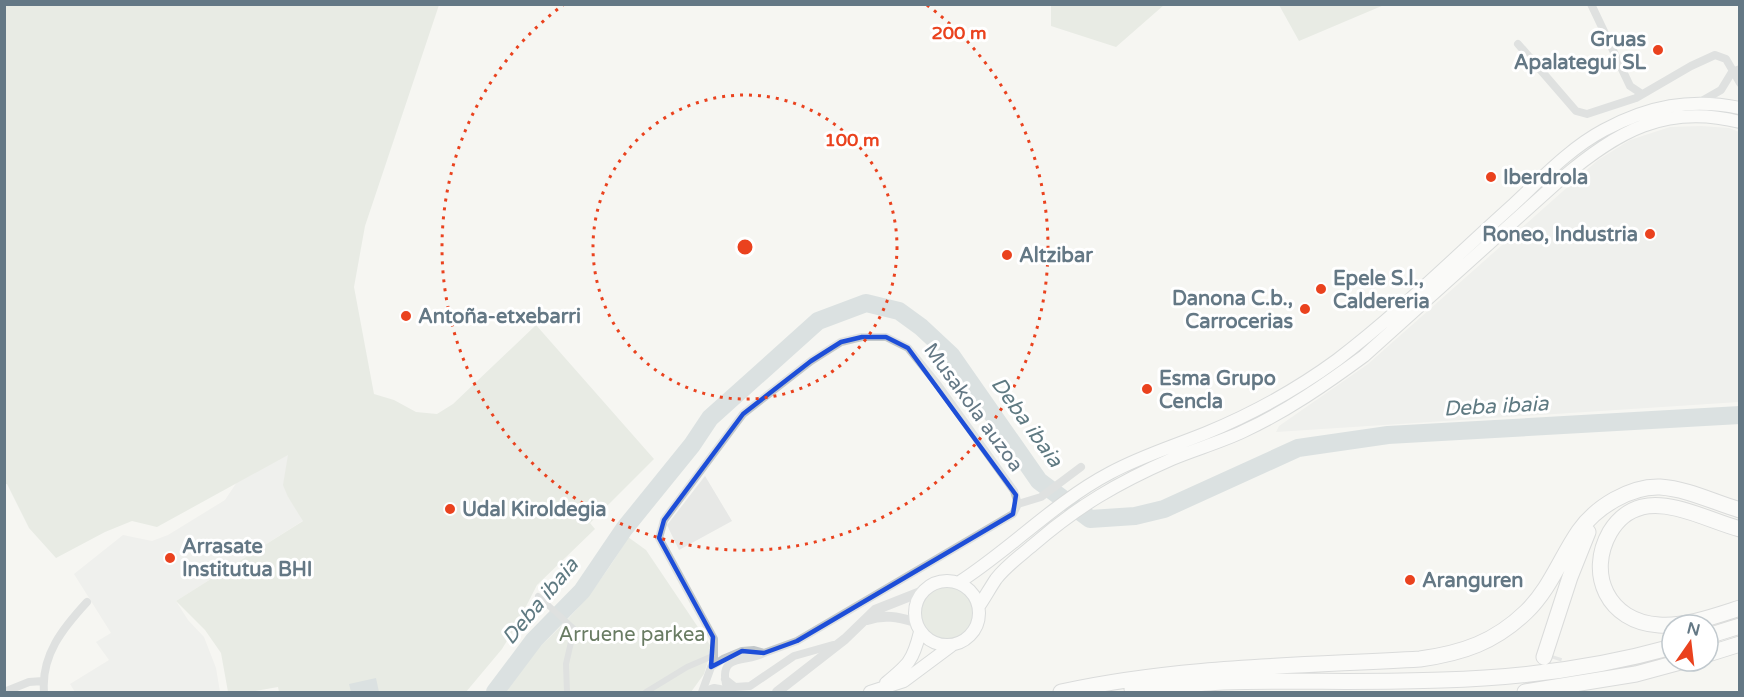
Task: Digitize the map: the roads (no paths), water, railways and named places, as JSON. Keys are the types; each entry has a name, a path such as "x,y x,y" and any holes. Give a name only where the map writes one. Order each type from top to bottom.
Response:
{"highway":[{"path":"1061,693 1139,678 1203,671 1420,659 1449,655 1471,649 1510,626 1528,610 1541,594 1579,531 1623,494 1659,487 1696,495 1740,510"},
{"path":"1600,511 1583,540 1550,657 1598,537 1608,526 1627,513 1642,507 1658,506 1692,513 1740,529"},
{"path":"1617,520 1604,543 1600,573 1603,588 1610,601 1622,612 1638,621 1659,625 1682,623 1740,608"},
{"path":"1720,632 1740,626"},
{"path":"1720,650 1740,644"},
{"path":"1107,693 1223,682 1444,680 1518,676 1595,665 1660,650"},
{"path":"1525,693 1636,674 1660,668"},
{"path":"1550,693 1577,685"}],"main road":[{"path":"958,583 983,567 1080,490 1097,480 1139,458 1238,419 1307,381 1361,342 1576,149 1602,131 1630,117 1658,108 1714,103 1740,108"},
{"path":"979,606 1009,565 1057,524 1103,492 1175,458 1244,431 1316,391 1364,356 1593,152 1638,127 1686,116 1712,116 1740,122"},
{"path":"939,582 958,583 968,588 975,596 979,606 980,618 973,633 967,639 951,646 904,681 875,690 908,665 916,650 918,627 915,606 923,591 939,582"},
{"path":"918,627 929,640 940,645 951,646"}],"street":[{"path":"1591,4 1630,86 1642,94"},
{"path":"1518,44 1576,111 1587,114 1636,98 1715,55 1726,59 1736,70 1740,83"},
{"path":"1695,103 1721,90 1736,70"},
{"name":"Musakola auzoa","path":"715,655 713,638 659,538 664,520 743,414 811,361 841,342 862,337 886,337 908,348 938,385 1014,491 1018,504"},
{"path":"703,693 714,690 729,692 725,679 726,671 737,659 759,656 764,652 796,641 1013,514 1018,504 1041,497 1078,469"},
{"path":"777,692 867,620 875,610 923,591"},
{"path":"538,596 569,622 575,632 566,664 567,693"},
{"path":"44,693 44,668 50,651 87,602"},
{"path":"867,620 879,616 890,616 918,627"},
{"path":"725,679 735,687 750,686 794,656 838,644"},
{"path":"711,667 742,651 764,652"},
{"path":"703,693 715,655"},
{"path":"646,693 687,667 715,655"},
{"path":"4,692 29,682 43,681"}],"waterway":[{"name":"Deba ibaia","path":"495,692 534,640 582,591 624,529 692,445 710,418 818,321 866,303 899,311 921,327 951,355 1039,481 1090,519 1135,516 1164,509 1298,448 1388,435 1740,415"}],"tunnel":[{"path":"1547,681 1555,656"}],"place":[{"name":"Gruas Apalategui SL","path":"1658,50"},
{"name":"Iberdrola","path":"1491,177"},
{"name":"Roneo, Industria","path":"1650,234"},
{"name":"Altzibar","path":"1007,255"},
{"name":"Epele S.l., Caldereria","path":"1321,289"},
{"name":"Danona C.b., Carrocerias","path":"1305,309"},
{"name":"Antoña-etxebarri","path":"406,316"},
{"name":"Esma Grupo Cencla","path":"1147,389"},
{"name":"Udal Kiroldegia","path":"450,509"},
{"name":"Arrasate Institutua BHI","path":"170,558"},
{"name":"Aranguren","path":"1410,580"}],"park label":[{"name":"Arruene parkea","path":"632,634"}]}
